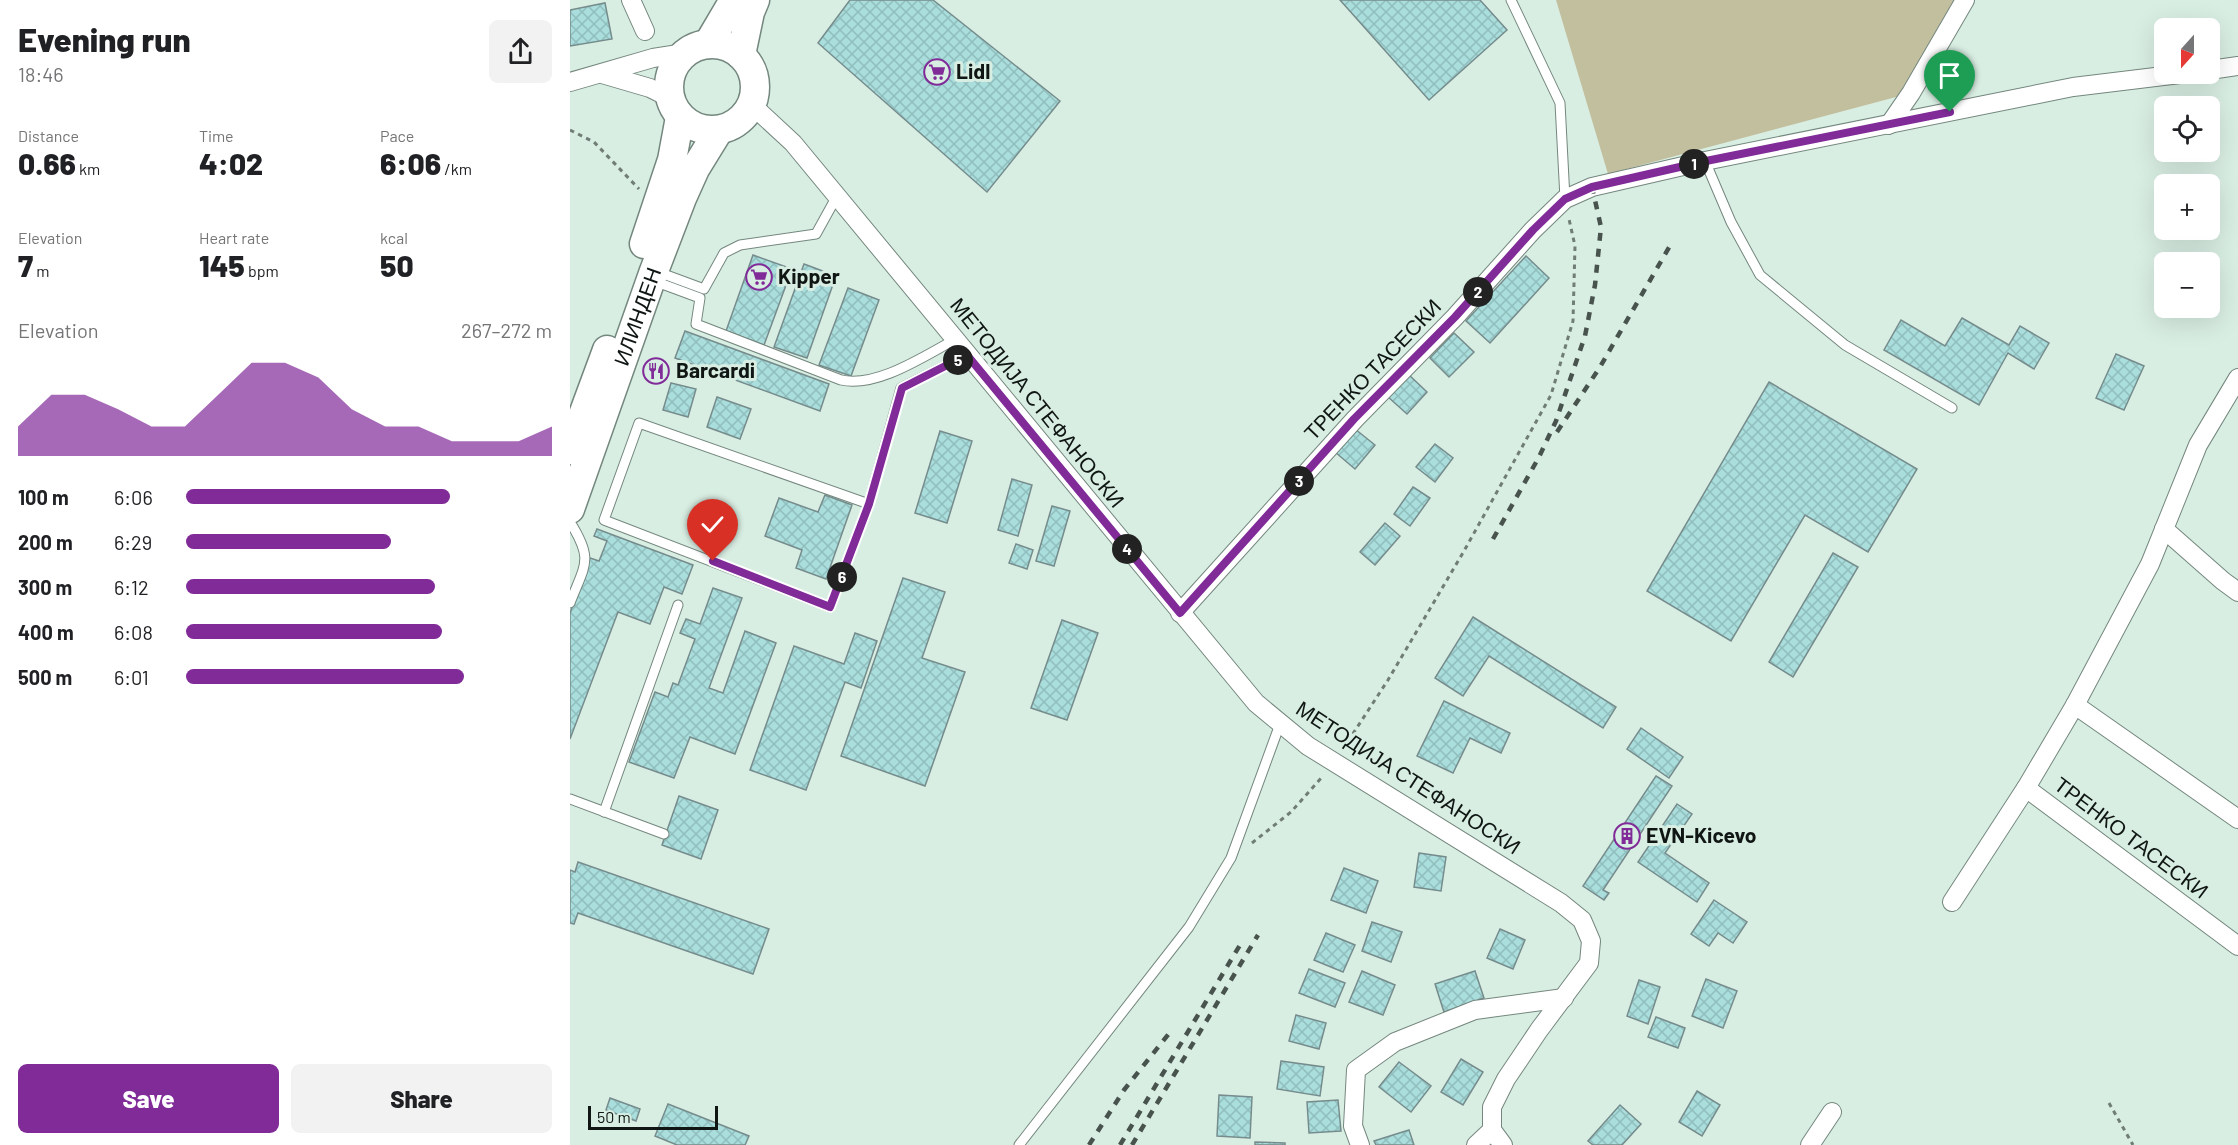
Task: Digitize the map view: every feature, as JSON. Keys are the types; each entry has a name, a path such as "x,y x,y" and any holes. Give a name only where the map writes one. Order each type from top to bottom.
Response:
{"main road":[{"name":"ИЛИНДЕН","path":"570,450 672,160 675,108 668,86 671,73 676,62 696,48 734,0"},
{"path":"741,55 750,12 755,0"},
{"path":"675,108 692,125 705,130 719,130 744,117 752,105 755,78 750,65 741,55 720,44 696,48"},
{"name":"ИЛИНДЕН","path":"570,509 686,189 719,130"}],"street":[{"path":"631,0 645,31"},
{"path":"1889,125 1911,93 1965,0"},
{"path":"570,82 653,57 696,48"},
{"path":"2220,69 2238,66"},
{"path":"602,74 650,88 675,108"},
{"name":"ТРЕНКО ТАСЕСКИ","path":"1180,613 1354,419 1455,317 1533,230 1565,199 1592,187 1706,161 2073,87 2154,77"},
{"name":"МЕТОДИЈА СТЕФАНОСКИ","path":"752,105 793,144 837,196 1256,703 1308,746 1562,903 1582,920 1591,941 1589,963 1506,1079 1492,1107 1497,1138"},
{"path":"1952,902 2026,789 2075,705 2150,564 2198,445 2238,378"},
{"path":"2164,529 2238,592"},
{"path":"2075,705 2238,819"},
{"name":"ТРЕНКО ТАСЕСКИ","path":"2026,789 2238,946"},
{"path":"1360,1145 1353,1126 1356,1070 1395,1042 1474,1010 1564,998"},
{"path":"1810,1145 1832,1112"},
{"path":"1476,1145 1497,1138"}],"lane":[{"path":"1511,0 1560,103 1565,199"},
{"path":"1706,161 1731,222 1760,275 1845,345 1952,408"},
{"path":"837,196 816,234 740,245 724,253 702,294 696,324 854,383 891,373 956,339"},
{"path":"653,275 702,294"},
{"path":"869,504 639,423 604,520 830,607 869,504 902,388 967,355"},
{"path":"891,373 902,388"},
{"path":"570,522 583,542 585,562 570,603"},
{"path":"604,812 678,605"},
{"path":"1019,1145 1189,927 1231,858 1281,724"},
{"path":"570,799 664,834"}],"path":[{"path":"570,130 594,142 657,208"},
{"path":"1231,858 1291,812 1335,763 1347,740 1388,680 1464,551 1551,395 1573,321 1575,246 1565,199"},
{"path":"2109,1103 2133,1145"}],"shaded area":[{"path":"1556,0 1966,0 1911,93 1608,174"}],"building":[{"name":"Lidl","path":"850,0 933,0 1060,101 987,192 818,43"},
{"path":"1340,0 1480,0 1507,30 1429,100"},
{"path":"605,3 612,39 570,46 570,10"},
{"path":"753,255 792,269 764,345 726,331"},
{"path":"1526,256 1549,278 1490,343 1466,321"},
{"path":"804,264 836,276 807,358 774,347"},
{"path":"848,288 879,300 851,376 819,365"},
{"path":"1962,318 2009,345 2020,326 2049,343 2034,369 2008,353 1979,405 1884,350 1901,320 1945,346"},
{"path":"685,331 829,384 820,411 675,358"},
{"path":"1454,333 1474,352 1449,377 1430,358"},
{"path":"2116,354 2144,366 2124,410 2096,398"},
{"path":"1408,374 1427,392 1407,414 1387,396"},
{"path":"1769,382 1917,469 1868,552 1805,515 1731,641 1647,591"},
{"path":"671,383 696,389 688,417 663,410"},
{"path":"717,397 751,409 740,439 707,427"},
{"path":"1355,429 1375,445 1355,469 1335,452"},
{"path":"940,431 972,441 947,523 915,513"},
{"path":"1435,444 1453,458 1435,482 1416,467"},
{"path":"1012,479 1032,485 1018,536 998,530"},
{"path":"1413,487 1430,498 1410,526 1394,514"},
{"path":"825,495 852,505 826,579 796,568 802,550 765,536 779,498 818,512"},
{"path":"1052,506 1070,511 1054,566 1036,561"},
{"path":"1385,523 1400,536 1375,565 1360,552"},
{"path":"597,529 693,565 682,594 664,587 650,624 618,612 570,739 570,613 590,558 599,561 607,541 594,536"},
{"path":"1016,544 1033,550 1027,569 1009,563"},
{"path":"1833,553 1858,567 1793,677 1769,662"},
{"path":"903,578 945,592 922,658 965,672 925,786 841,756"},
{"path":"713,588 742,598 709,688 723,693 745,631 776,643 735,754 690,737 674,778 629,762 655,692 668,697 673,683 678,685 695,639 680,633 686,619 700,624"},
{"path":"1473,617 1616,707 1603,728 1489,656 1463,696 1435,678"},
{"path":"1062,620 1098,633 1067,720 1031,708"},
{"path":"855,633 877,641 861,688 845,682 806,790 750,770 794,646 844,664"},
{"path":"1444,701 1510,733 1501,753 1470,738 1453,773 1417,756"},
{"path":"1641,728 1683,757 1669,778 1627,749"},
{"name":"EVN-Kicevo","path":"1656,776 1672,786 1603,890 1609,893 1604,900 1583,886"},
{"path":"679,796 718,810 701,859 662,845"},
{"path":"1677,804 1692,814 1665,853 1709,883 1697,902 1638,862"},
{"path":"1419,853 1446,857 1441,891 1414,887"},
{"path":"578,862 769,929 753,974 578,913 574,924 570,923 570,870 575,872"},
{"path":"1344,868 1378,881 1366,913 1331,900"},
{"path":"1714,900 1747,922 1733,943 1718,933 1709,946 1691,934"},
{"path":"1372,922 1402,932 1391,962 1362,951"},
{"path":"1500,929 1525,940 1513,969 1487,958"},
{"path":"1326,933 1355,945 1343,972 1314,960"},
{"path":"1309,969 1345,983 1335,1007 1299,993"},
{"path":"1362,971 1395,985 1383,1015 1349,1002"},
{"path":"1475,971 1484,998 1444,1012 1435,984"},
{"path":"1706,979 1737,991 1723,1028 1692,1016"},
{"path":"1639,980 1660,987 1648,1024 1627,1016"},
{"path":"1296,1015 1326,1023 1319,1049 1289,1041"},
{"path":"1656,1017 1685,1028 1678,1048 1648,1037"},
{"path":"1461,1059 1483,1072 1463,1105 1441,1092"},
{"path":"1281,1061 1324,1067 1320,1096 1277,1089"},
{"path":"1399,1062 1431,1086 1411,1112 1379,1087"},
{"path":"1697,1091 1720,1105 1702,1136 1679,1122"},
{"path":"1219,1095 1252,1097 1250,1138 1217,1136"},
{"path":"610,1098 640,1109 636,1121 606,1110"},
{"path":"1338,1100 1341,1131 1309,1133 1307,1102"},
{"path":"668,1104 749,1136 745,1145 677,1145 655,1136"},
{"path":"1620,1105 1641,1124 1622,1145 1593,1145 1588,1141"},
{"path":"1409,1130 1414,1145 1376,1145 1374,1141"},
{"path":"1255,1142 1285,1143 1285,1145 1255,1145"}],"railway":[{"path":"1493,539 1539,457 1556,421 1585,336 1595,285 1601,227 1592,187"},
{"path":"1557,432 1600,367 1671,244"},
{"path":"1132,1145 1258,935"},
{"path":"1120,1145 1240,945"},
{"path":"1089,1145 1124,1090 1171,1031"}],"place":[{"name":"Lidl","path":"937,72"},
{"name":"Kipper","path":"759,277"},
{"name":"Barcardi","path":"656,371"},
{"name":"EVN-Kicevo","path":"1627,836"}],"route":[{"path":"713,561 830,607 869,504 902,388 967,355 1180,613 1354,419 1455,317 1533,230 1565,199 1592,187 1706,161 1950,112"}]}
